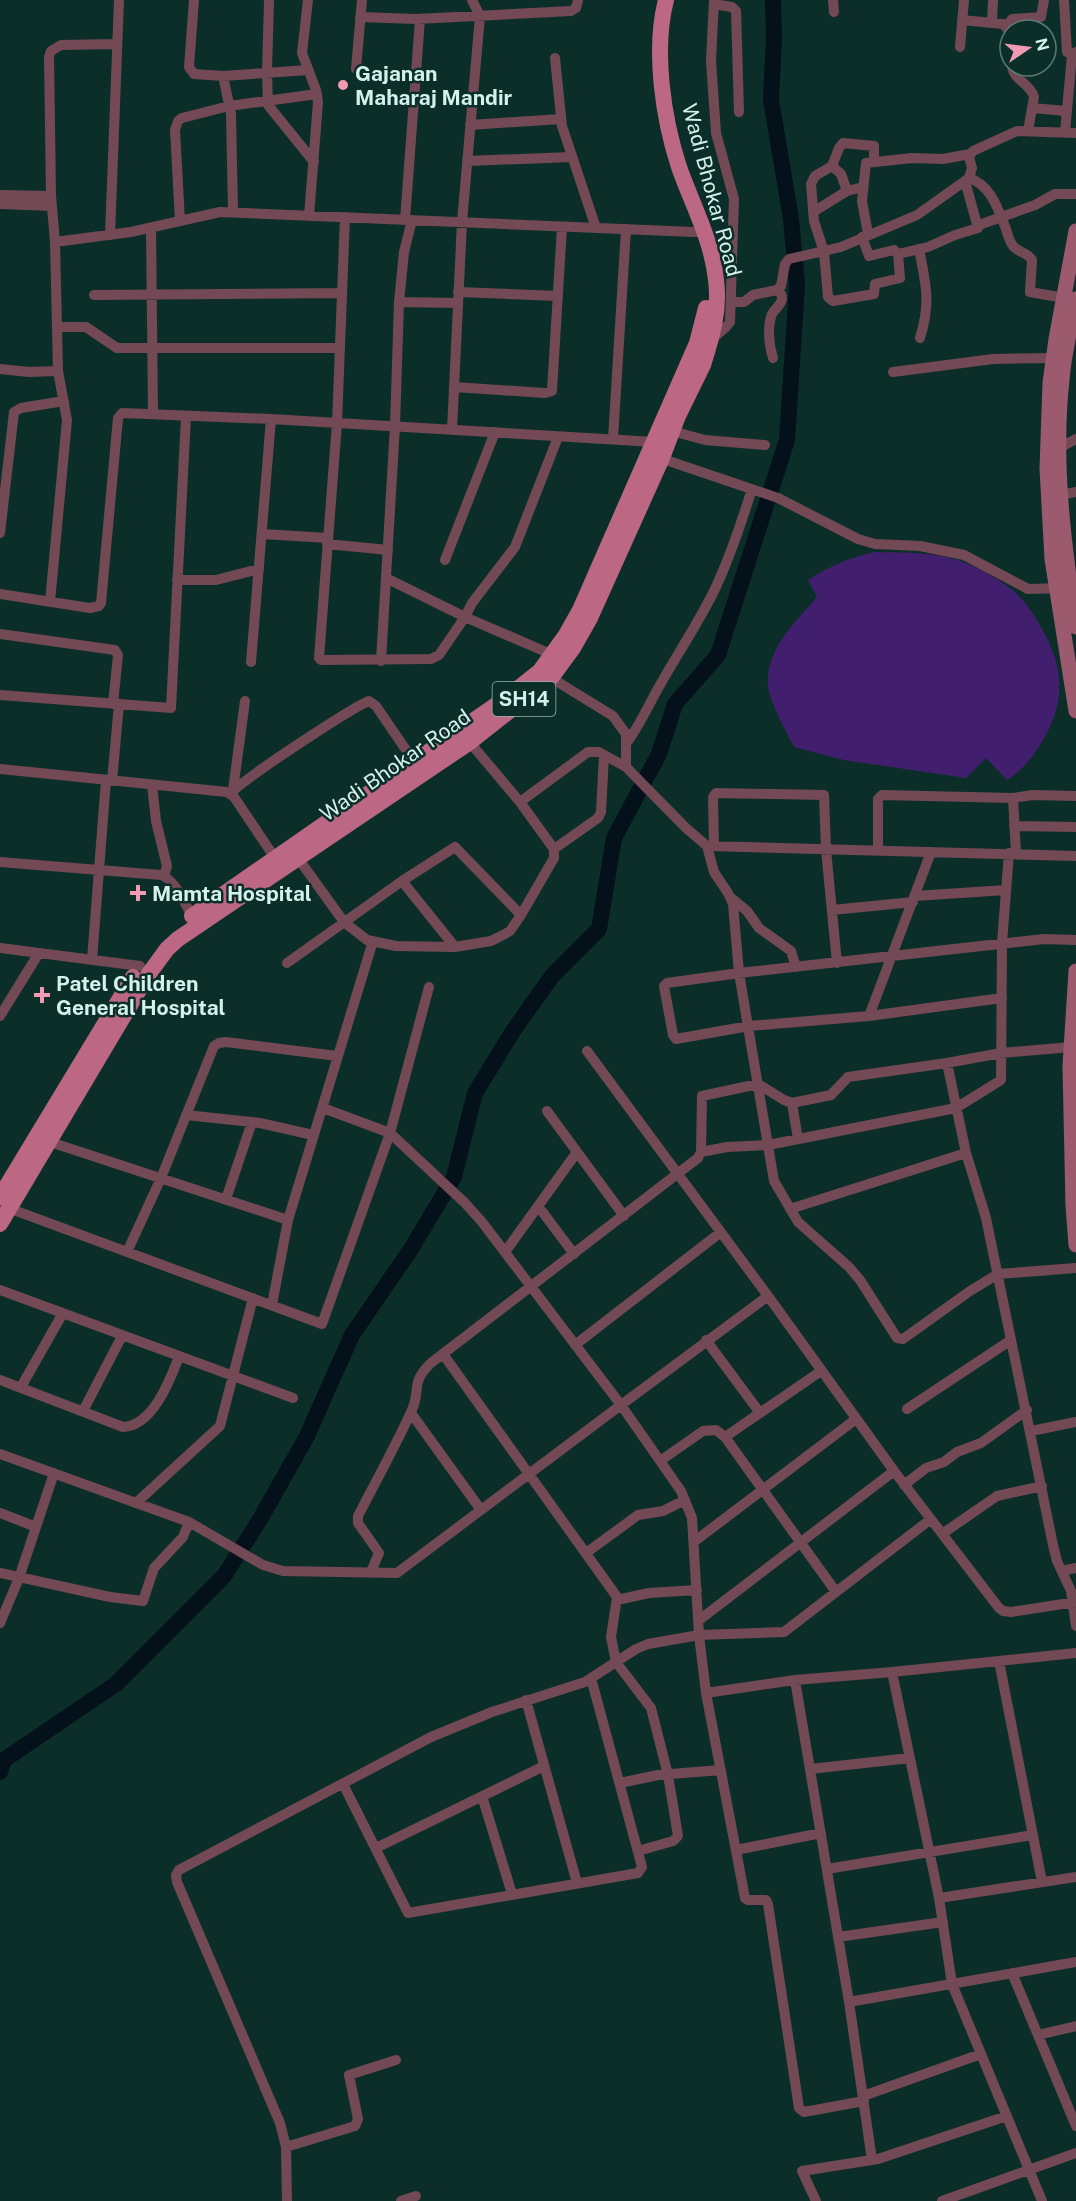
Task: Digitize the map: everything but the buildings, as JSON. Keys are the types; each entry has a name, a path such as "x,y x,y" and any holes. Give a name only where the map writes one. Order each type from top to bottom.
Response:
{"main road":[{"name":"Wadi Bhokar Road","path":"0,1224 3,1204 140,966 163,938 195,921 465,737 545,674 573,648 590,618 697,343 704,321 707,300 707,277 699,231 668,165 656,119 649,73 649,38 654,0"},
{"name":"Wadi Bhokar Road","path":"545,674 553,655 580,610 654,452 672,431 703,365 711,340 717,305 716,280 679,165 666,107 659,48 666,0"},
{"name":"Wadi Bhokar Road","path":"42,1139 154,965 195,921"}],"street":[{"path":"110,235 119,0"},
{"path":"194,0 190,71 197,75 223,76 308,70"},
{"path":"270,0 267,101 269,108 314,162"},
{"path":"308,0 301,50 317,94 309,216"},
{"path":"356,69 362,0"},
{"path":"452,430 462,222 480,16 472,0"},
{"path":"360,16 420,19 571,10 576,8 578,0"},
{"path":"832,0 834,12"},
{"path":"960,47 964,0"},
{"path":"992,22 993,0"},
{"path":"1026,18 1041,17 1044,0"},
{"path":"874,161 874,146 843,143 832,166 812,179 815,226 824,252 828,297 833,301 874,294 875,284 899,279 900,276 898,254 894,250 869,256 862,201 866,163 912,158 944,159 970,154 1010,134 1028,130 1070,133 1066,111 1074,53 1067,52 1064,0"},
{"path":"711,340 729,325 734,199 716,133 711,61 714,2 732,7 736,11 739,112"},
{"path":"381,661 395,426 399,302 409,220 420,19"},
{"path":"962,20 998,24"},
{"path":"50,602 67,420 58,371 48,57 51,51 61,45 117,44"},
{"path":"555,58 561,119 596,228"},
{"path":"223,76 229,106 232,212"},
{"path":"1017,78 1031,89 1034,97 1028,130"},
{"path":"180,221 176,126 178,121 186,116 229,106 317,94"},
{"path":"1032,108 1066,111"},
{"path":"470,125 561,119"},
{"path":"731,302 744,302 753,295 777,290 781,286 785,264 789,259 841,247 917,214 967,179 972,173 970,154"},
{"path":"467,161 572,157"},
{"path":"832,166 841,174 847,191"},
{"path":"967,179 985,185 1014,247 1029,255 1032,260 1030,292 1070,299"},
{"path":"967,179 979,225"},
{"path":"813,212 847,191 863,188"},
{"path":"898,254 976,229 979,225 1035,205 1055,194 1076,194"},
{"path":"0,195 52,201"},
{"path":"0,204 52,201"},
{"path":"55,242 151,228 220,212 699,231"},
{"path":"345,217 337,423 319,658 321,660 381,661 435,658 465,617 472,603 515,547 558,437"},
{"path":"454,387 545,393 552,391 562,227"},
{"path":"151,228 153,413"},
{"path":"613,439 626,229"},
{"path":"1053,451 1076,231"},
{"path":"919,249 925,279 927,311 920,338"},
{"path":"773,358 770,348 771,319 782,297 777,290"},
{"path":"94,295 342,293"},
{"path":"399,302 558,296"},
{"path":"1070,299 1053,358 1053,451 1062,495 1076,711"},
{"path":"57,327 86,327 117,348 340,348"},
{"path":"893,372 993,358 1053,358"},
{"path":"0,369 29,372 58,371"},
{"path":"0,533 5,434 13,415 17,409 64,401"},
{"path":"0,594 90,608 99,606 118,418 122,413 271,419 613,439 778,498 858,539 874,544 920,546 964,555 1028,590 1067,588"},
{"path":"0,695 171,708 186,416"},
{"path":"251,662 271,419"},
{"path":"672,431 705,440 765,445"},
{"path":"445,560 495,432"},
{"path":"1053,451 1076,439"},
{"path":"628,741 643,720 659,686 687,642 715,590 757,491"},
{"path":"262,534 388,550"},
{"path":"177,580 216,580 259,569"},
{"path":"386,578 465,617 553,655"},
{"path":"1067,588 1076,627"},
{"path":"0,634 115,650 118,655 116,704 92,960"},
{"path":"545,674 614,716 628,741 628,768"},
{"path":"245,700 232,792 278,864"},
{"path":"0,769 232,792 252,775 369,701 376,706 419,769"},
{"path":"295,853 344,922 367,940 396,946 455,947 491,941 510,931 554,858 554,849 520,802 465,737"},
{"path":"520,802 588,752 599,752 628,768 686,828 710,846 1076,856"},
{"path":"554,849 598,818 601,812 604,755"},
{"path":"152,785 159,836 167,866 164,876"},
{"path":"796,967 791,951 759,928 747,911 731,898 714,872 708,857 713,797 716,792 822,794 825,799 826,850 837,963"},
{"path":"878,851 879,796 1013,798 1032,795 1076,796"},
{"path":"701,1152 727,1147 768,1145 956,1108 1001,1080 1002,943 1006,890 1013,853 1013,798"},
{"path":"1014,826 1076,827"},
{"path":"287,963 402,881 455,847 521,915"},
{"path":"869,1016 931,852"},
{"path":"0,862 164,876 176,888 195,921"},
{"path":"402,881 455,947"},
{"path":"832,910 1006,890"},
{"path":"731,898 739,973 774,1181 798,1222 845,1264 866,1289 897,1338 900,1340 998,1274 1076,1268"},
{"path":"1002,998 869,1016 749,1026 676,1039 673,1035 665,984 739,973 1002,943 1044,939 1076,940"},
{"path":"272,1305 288,1220 374,941"},
{"path":"0,948 140,966"},
{"path":"0,1016 39,953"},
{"path":"1076,971 1071,1047 1073,1206 1076,1245"},
{"path":"3,1204 322,1324 390,1133 429,987"},
{"path":"127,1252 161,1178 214,1046 226,1042 337,1056"},
{"path":"371,1572 379,1552 358,1522 358,1516 411,1413 415,1401 416,1383 420,1376 443,1354 698,1158 701,1152 702,1096 758,1084 784,1100 792,1102 831,1095 848,1077 1001,1053 1071,1047"},
{"path":"587,1051 722,1232 904,1485 1003,1611 1011,1612 1074,1603"},
{"path":"947,1063 966,1153 986,1218 1053,1545 1071,1591 1076,1626"},
{"path":"792,1102 798,1139"},
{"path":"323,1108 390,1133 465,1203 482,1222 621,1405 681,1491 692,1518 699,1635 706,1693 745,1898 766,1900 768,1904 799,2108 804,2112 863,2098 981,2055"},
{"path":"547,1111 624,1216"},
{"path":"186,1115 252,1122 313,1135"},
{"path":"226,1199 252,1122"},
{"path":"42,1139 288,1220"},
{"path":"505,1252 577,1152"},
{"path":"790,1209 966,1153"},
{"path":"538,1206 574,1254"},
{"path":"575,1345 722,1232"},
{"path":"0,1290 293,1398"},
{"path":"0,1455 189,1522 263,1565 283,1570 400,1572 706,1340 768,1296"},
{"path":"136,1503 220,1426 253,1298"},
{"path":"21,1387 63,1314"},
{"path":"82,1411 122,1336"},
{"path":"706,1340 760,1413"},
{"path":"907,1409 1011,1340"},
{"path":"443,1354 615,1594 617,1600 610,1637 616,1662 649,1703 668,1775 677,1839 638,1851"},
{"path":"0,1380 123,1427 136,1425 159,1401 166,1391 179,1357"},
{"path":"725,1437 821,1371"},
{"path":"904,1485 926,1468 944,1462 960,1450 981,1443 1027,1410"},
{"path":"411,1413 482,1510"},
{"path":"694,1541 856,1419"},
{"path":"1031,1431 1076,1422"},
{"path":"660,1461 703,1431 716,1430 725,1437 836,1592"},
{"path":"698,1621 894,1471"},
{"path":"0,1623 19,1578 54,1473"},
{"path":"942,1534 997,1496 1042,1486"},
{"path":"586,1553 638,1515 663,1511 685,1500"},
{"path":"0,1513 36,1527"},
{"path":"284,2200 286,2147 274,2108 177,1882 176,1875 179,1870 431,1737 526,1700 578,1685 648,1644 699,1635 784,1632 931,1519"},
{"path":"0,1573 110,1597 142,1601 154,1568 183,1537 189,1522"},
{"path":"1062,1571 1076,1568"},
{"path":"617,1600 649,1593 696,1590"},
{"path":"706,1693 795,1680 1076,1653"},
{"path":"999,1661 1042,1882"},
{"path":"892,1672 939,1898 952,1984 1042,2201"},
{"path":"343,1784 408,1913 640,1872 642,1866 591,1678"},
{"path":"795,1680 849,2002 872,2160"},
{"path":"526,1700 577,1883"},
{"path":"810,1769 910,1758"},
{"path":"376,1848 544,1766"},
{"path":"620,1783 653,1776 721,1770"},
{"path":"482,1796 512,1894"},
{"path":"736,1850 821,1833"},
{"path":"827,1869 1033,1835"},
{"path":"939,1898 1076,1877"},
{"path":"838,1937 943,1922"},
{"path":"849,2002 1076,1962"},
{"path":"1012,1973 1076,2126"},
{"path":"1038,2035 1076,2026"},
{"path":"286,2147 355,2126 358,2119 349,2075 396,2060"},
{"path":"816,2201 802,2171 872,2160 1007,2116"},
{"path":"945,2201 1076,2153"},
{"path":"401,2201 416,2196"}],"shaded area":[{"path":"874,552 934,555 968,564 993,576 1015,592 1039,624 1055,657 1059,698 1056,712 1039,746 1023,767 1007,780 986,758 966,778 844,760 794,747 769,693 768,673 771,660 791,626 817,597 808,580 840,563"}],"waterway":[{"path":"0,1772 4,1760 116,1684 224,1576 259,1521 306,1438 352,1335 411,1249 454,1177 475,1093 513,1031 552,976 599,929 614,838 659,754 675,704 718,655 787,440 797,285 791,219 771,100 773,0"}],"place":[{"name":"Gajanan Maharaj Mandir","path":"343,85"},
{"name":"Mamta Hospital","path":"138,893"},
{"name":"Patel Children General Hospital","path":"42,995"}]}
